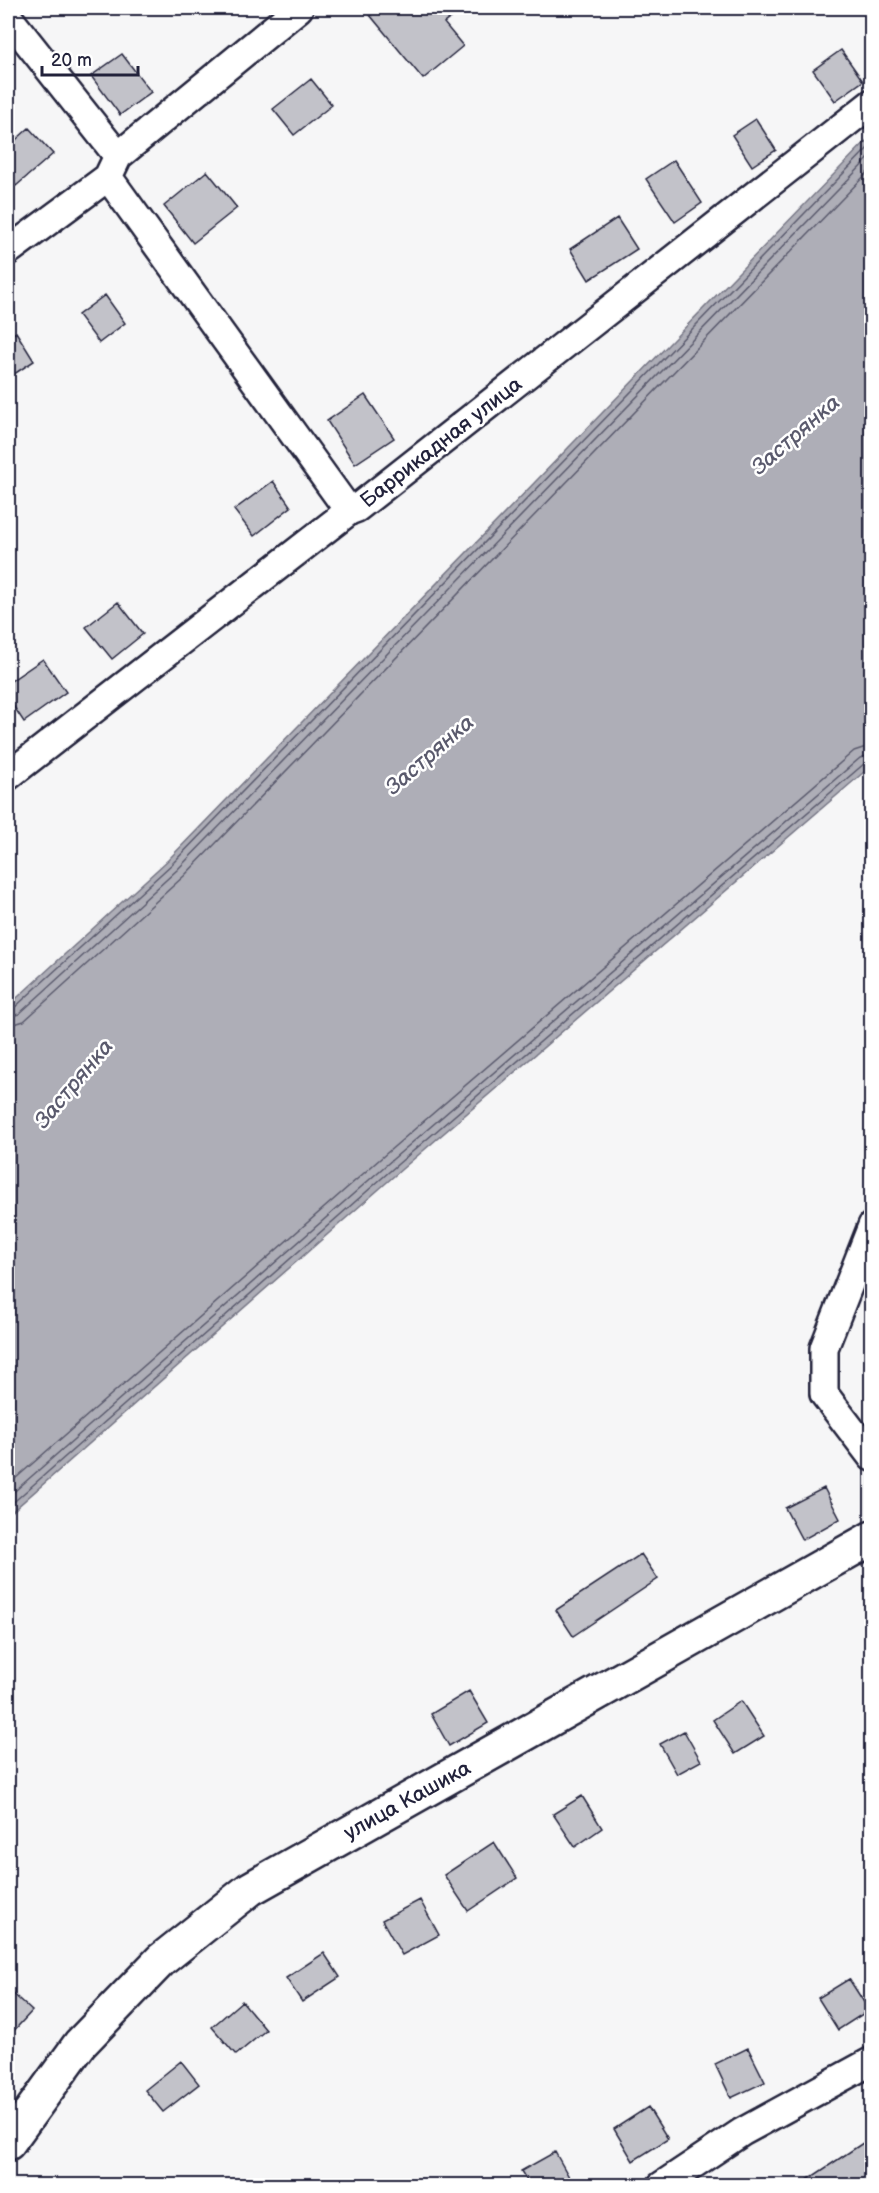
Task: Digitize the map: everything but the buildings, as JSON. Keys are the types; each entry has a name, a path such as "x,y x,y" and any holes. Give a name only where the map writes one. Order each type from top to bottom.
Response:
{"highway":[{"name":"улица Кашика","path":"8,2143 80,2044 161,1960 250,1888 872,1538"}],"street":[{"path":"8,250 113,166 299,8"},
{"path":"8,17 349,511"},
{"name":"Баррикадная улица","path":"8,776 349,511 357,508 872,103"},
{"path":"872,1226 824,1348 824,1394 872,1457"},
{"path":"661,2186 742,2132 872,2061"}],"water":[{"name":"Застрянка","path":"871,136 871,766 402,1169 8,1515 8,1006 168,860"}]}
